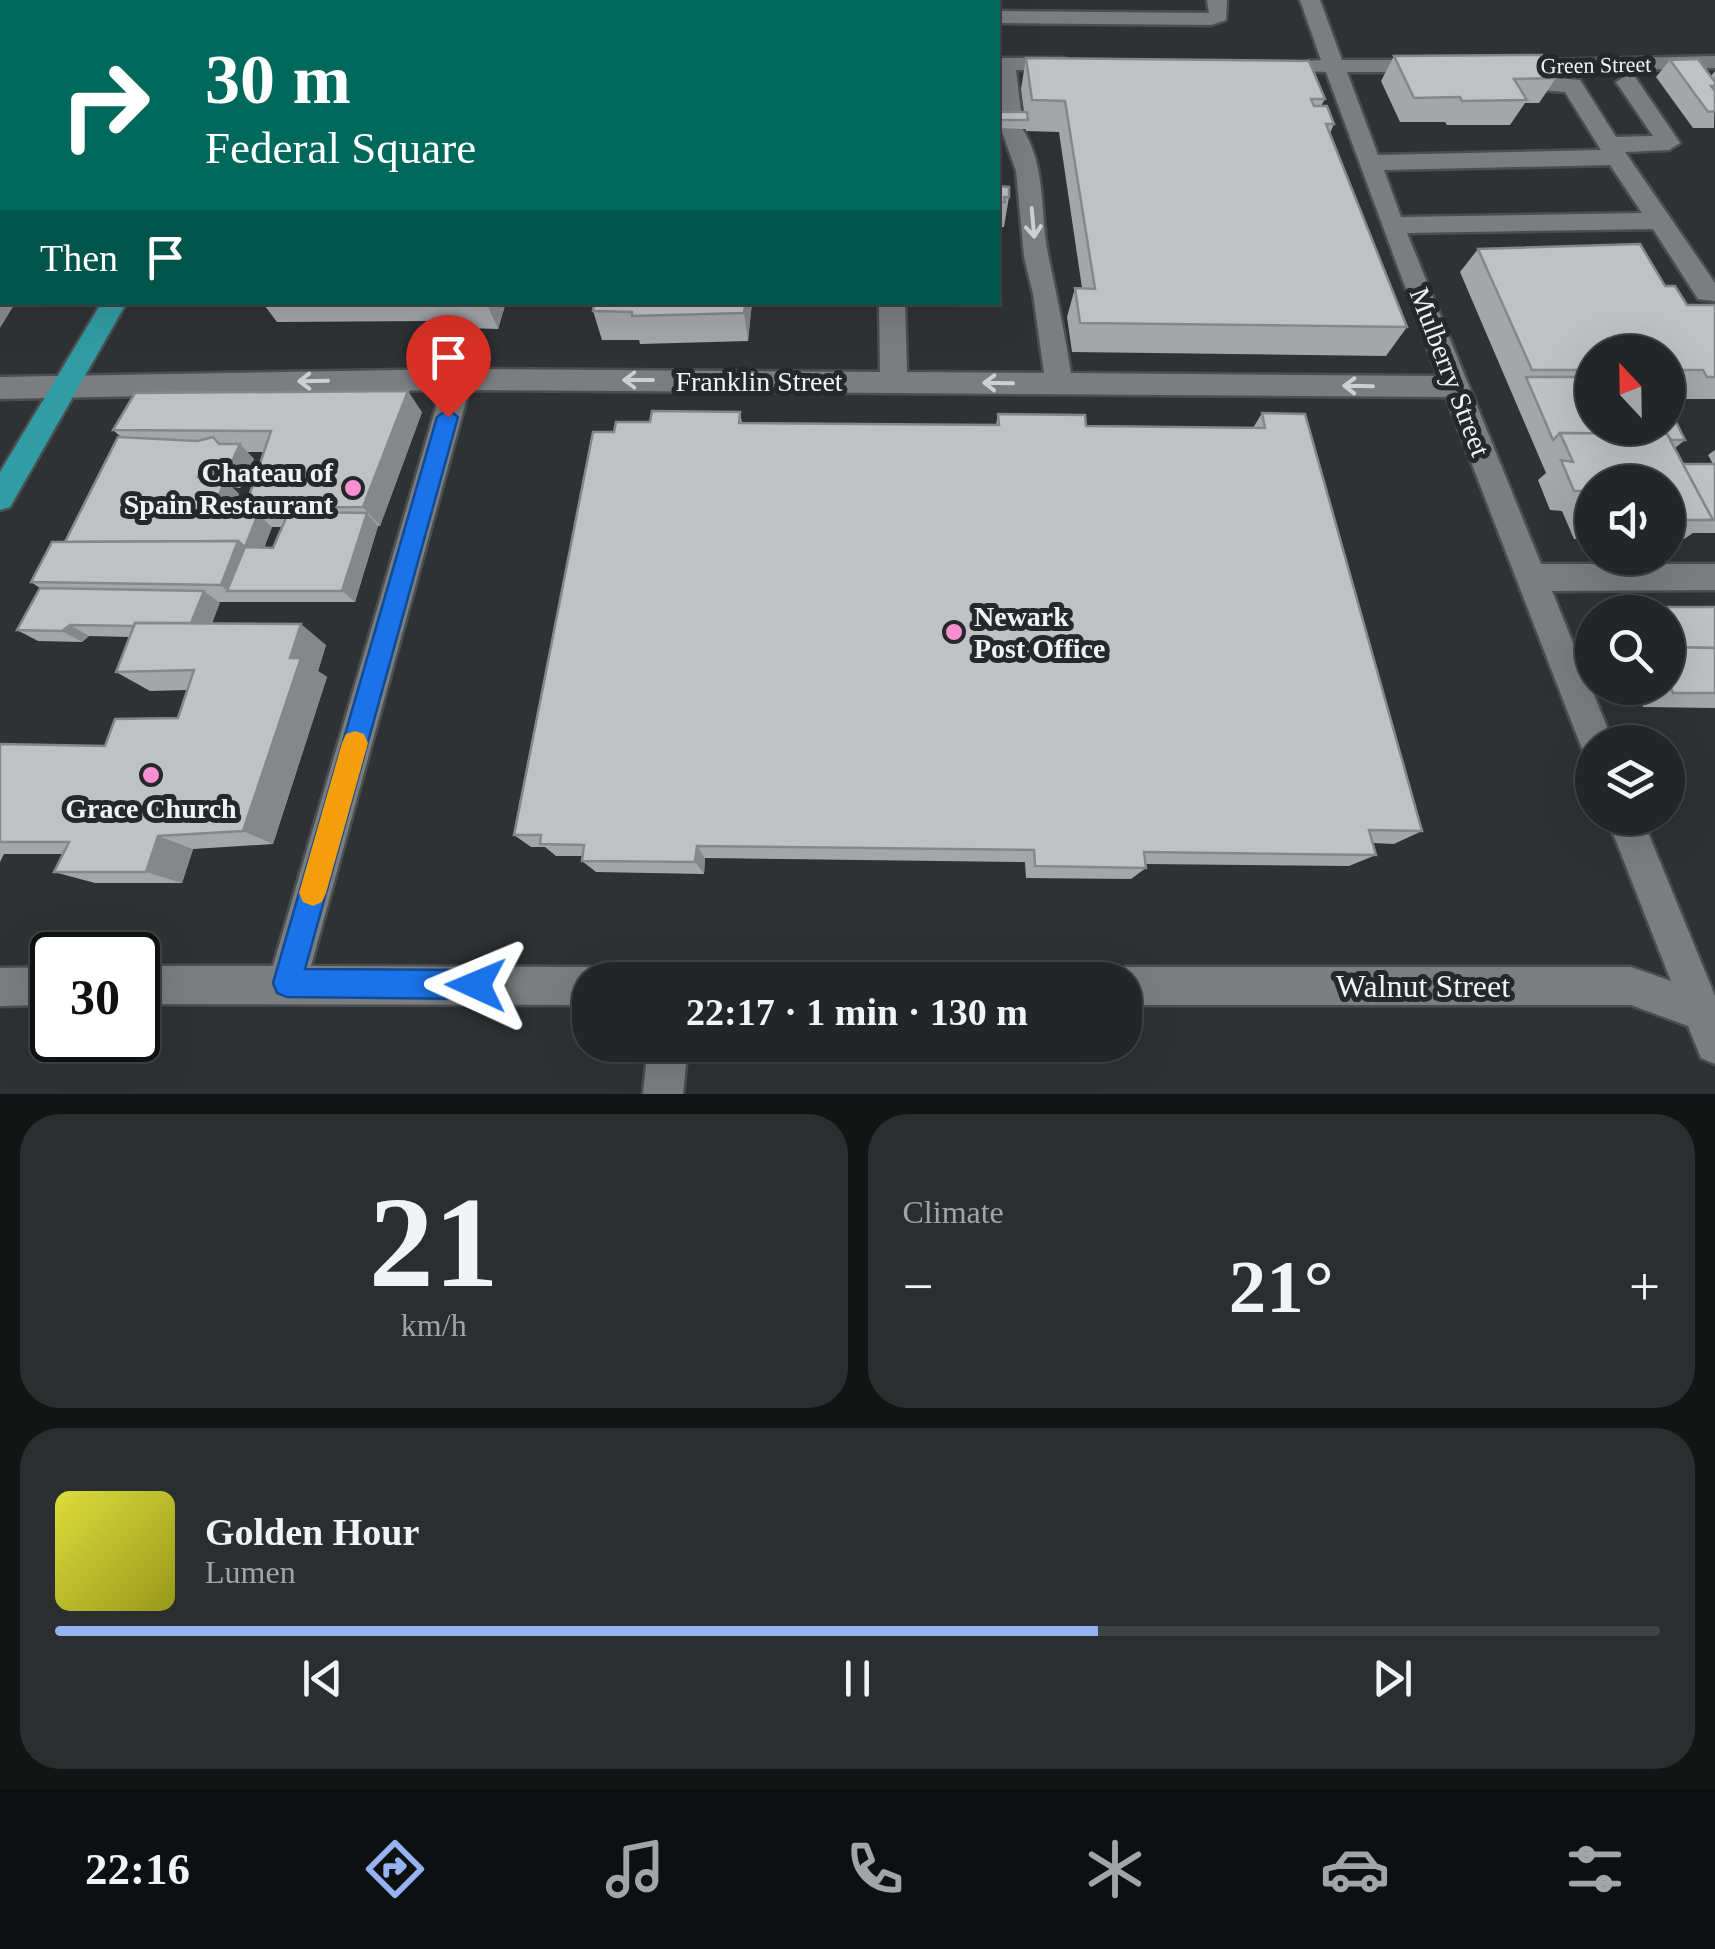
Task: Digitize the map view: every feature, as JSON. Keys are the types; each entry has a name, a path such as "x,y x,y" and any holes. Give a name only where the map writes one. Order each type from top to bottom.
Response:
{"main road":[{"path":"0,498 113,305"}],"street":[{"path":"1000,17 1211,19 1219,16 1216,0"},
{"name":"Mulberry Street","path":"1310,0 1392,225 1589,725"},
{"name":"Green Street","path":"1482,66 1715,62"},
{"path":"1060,384 1036,257 1028,171 1011,124 1001,64 1084,64"},
{"path":"1296,66 1445,66"},
{"path":"1537,66 1550,84 1572,85 1711,292 1689,308 1698,320"},
{"path":"1370,162 1613,151 1669,144 1626,82"},
{"path":"1392,225 1661,221"},
{"path":"892,305 894,382"},
{"path":"287,983 458,380"},
{"name":"Franklin Street","path":"0,388 458,380 1455,388"},
{"path":"1530,578 1715,577"},
{"path":"1632,835 1711,1024"},
{"path":"160,985 572,986"},
{"path":"0,987 30,986"},
{"name":"Walnut Street","path":"1142,986 1632,986 1711,1024"},
{"path":"664,1094 667,1062"}],"building":[{"path":"1542,55 1556,78 1514,79 1527,100 1462,101 1460,97 1414,98 1394,56"},
{"path":"1026,58 1309,61 1325,99 1311,99 1314,106 1327,106 1334,124 1326,124 1407,327 1080,323 1075,288 1095,289 1065,101 1032,100"},
{"path":"1698,59 1715,82 1711,86 1715,91 1715,111 1708,112 1670,60"},
{"path":"1000,112 1027,112 1028,120 1000,120"},
{"path":"1000,186 1009,187 1005,202 1000,202"},
{"path":"1640,244 1665,286 1675,286 1687,305 1715,305 1715,377 1707,377 1703,370 1685,370 1685,335 1575,335 1575,370 1532,370 1478,249"},
{"path":"594,305 745,305 744,313 632,316 632,312 593,311"},
{"path":"1526,377 1575,377 1575,433 1560,433 1553,440"},
{"path":"408,391 363,507 245,508 271,431 113,430 135,393"},
{"name":"Newark Post Office","path":"652,411 740,412 739,423 999,425 998,414 1085,415 1086,426 1265,428 1262,413 1305,414 1422,831 1369,830 1376,855 1144,852 1146,868 1035,866 1034,850 697,846 695,862 582,861 584,845 540,844 541,835 514,835 593,432 614,432 616,422 650,422"},
{"path":"1560,433 1575,433 1575,445 1673,445 1684,465 1575,465 1574,491 1561,460 1573,462"},
{"path":"118,437 198,441 213,437 219,444 240,444 226,474 200,472 198,477 225,481 211,513 258,514 245,547 238,541 65,542"},
{"path":"1715,464 1715,520 1713,520 1684,465"},
{"path":"1685,468 1713,520 1685,520"},
{"path":"303,512 367,513 342,591 227,591 245,547 273,548 286,518"},
{"path":"238,541 221,585 31,582 52,542"},
{"path":"40,588 204,591 191,623 17,630"},
{"path":"1685,607 1715,607 1715,648 1685,647"},
{"name":"Grace Church","path":"135,623 301,624 290,658 301,658 243,831 158,836 146,872 54,872 69,842 0,842 0,744 105,746 115,719 178,718 194,670 116,672"},
{"path":"1685,647 1715,648 1715,693 1685,693"}],"slow traffic":[{"path":"313,893 355,743"}],"place":[{"name":"Chateau of Spain Restaurant","path":"353,488"},
{"name":"Newark Post Office","path":"954,632"},
{"name":"Grace Church","path":"151,775"}],"route":[{"path":"448,417 287,983 476,985"}]}
